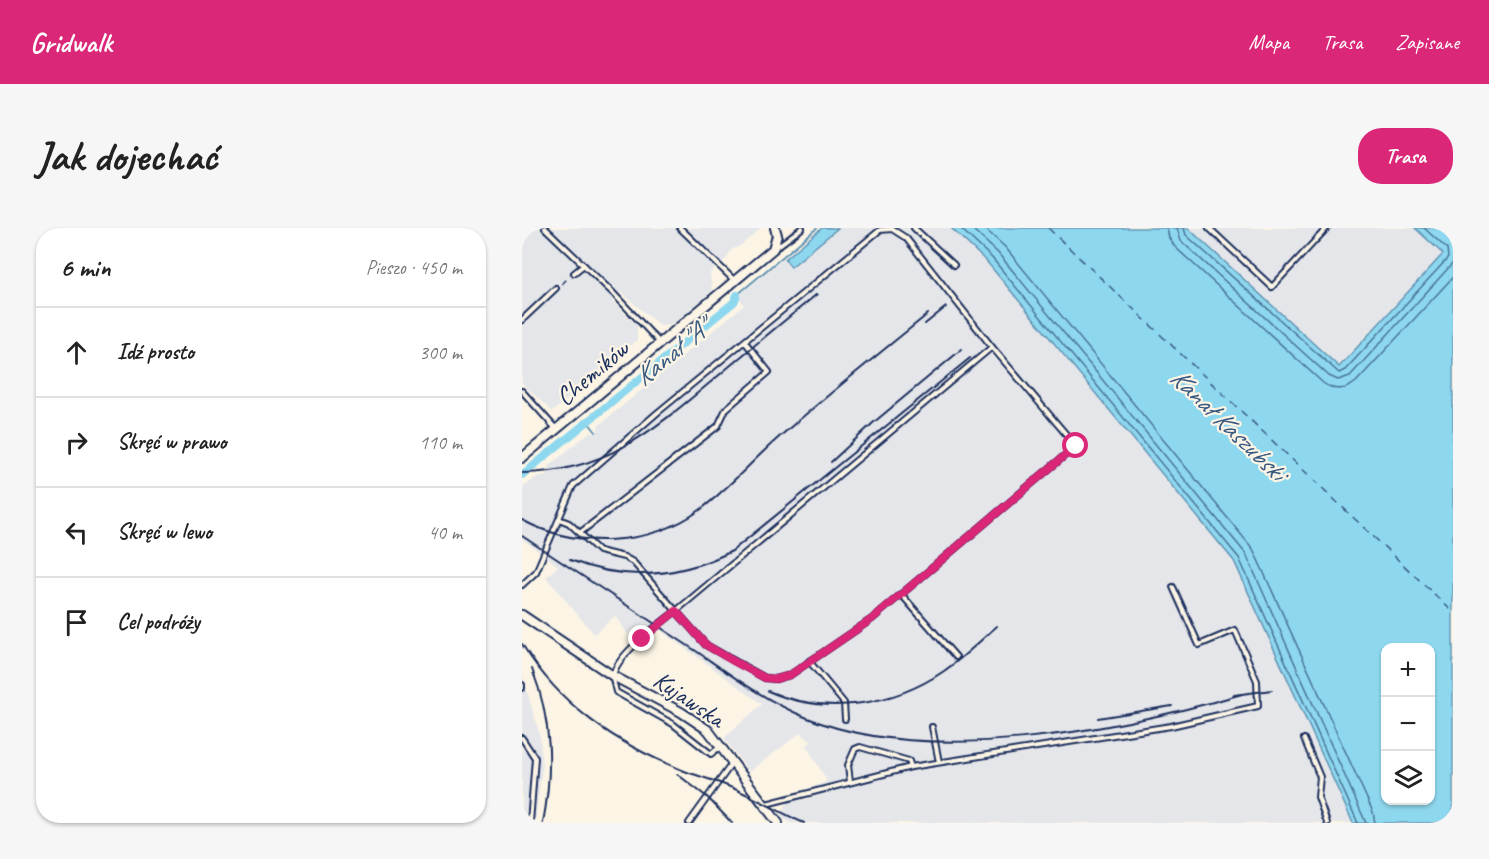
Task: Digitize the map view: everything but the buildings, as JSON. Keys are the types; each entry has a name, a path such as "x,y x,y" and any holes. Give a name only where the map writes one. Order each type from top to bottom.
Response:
{"street":[{"path":"773,249 777,235 775,228"},
{"name":"Chemików","path":"522,458 773,249"},
{"name":"Kujawska","path":"522,615 613,676 681,712 708,730 778,823"}],"lane":[{"name":"Chemików","path":"545,228 660,344"},
{"path":"680,228 735,281"},
{"path":"773,249 802,228"},
{"path":"914,228 954,265"},
{"path":"1209,228 1272,287 1327,228"},
{"path":"522,585 536,572 573,486 880,230 892,229 906,238 992,347 1076,446 872,619 790,675 776,679 765,678 706,645 633,562 592,547 581,532 577,532 569,523 559,519"},
{"path":"574,273 584,265"},
{"path":"522,320 556,288"},
{"path":"581,532 718,426 726,409 770,372 745,342"},
{"path":"722,746 711,754 673,724 616,692 613,676 622,659 642,639 992,347"},
{"path":"522,392 557,430"},
{"path":"765,804 911,767 1172,726 1258,706 1257,681 1234,630 1199,645 1173,587"},
{"path":"901,594 956,657"},
{"path":"809,662 844,703 845,718"},
{"path":"673,724 681,712"},
{"path":"932,727 939,762"},
{"path":"522,738 536,758 530,823"},
{"path":"1304,739 1320,777 1318,797 1327,823"},
{"path":"850,782 849,765 855,749 860,747 909,761 911,767"},
{"path":"689,823 733,761"}],"path":[{"path":"556,288 574,273"}],"shaded area":[{"path":"522,228 761,228 740,246 731,250 726,259 710,273 712,291 673,324 660,326 621,292 612,301 637,325 637,340 552,412 522,383"},
{"path":"820,228 951,228 987,262 1234,561 1353,823 790,823 780,816 787,802 811,798 809,789 827,781 806,745 812,742 800,733 749,772 724,738 762,704 660,630 645,642 637,632 630,637 615,616 594,634 546,577 558,566 522,539 522,488 537,477 547,475 550,465 590,432 594,434 598,426 744,305 740,299 742,293"},
{"path":"1188,228 1415,228 1443,254 1339,367"},
{"path":"522,673 540,736 542,768 535,823 522,823"}],"water":[{"path":"822,228 838,228 791,267 785,259"},
{"name":"Kanał Kaszubski","path":"951,228 1188,228 1339,367 1443,254 1415,228 1453,228 1453,823 1353,823 1234,561 987,262"}],"waterway":[{"name":"Kanał \"A\"","path":"737,295 817,228"},
{"name":"Kanał \"A\"","path":"522,475 734,302 737,295"},
{"path":"588,422 596,432"}],"ferry route":[{"path":"1048,228 1453,612"}],"railway":[{"path":"522,473 552,471 580,465 629,444 674,413 817,294"},
{"path":"925,324 946,307"},
{"path":"522,520 565,536 612,540 636,537 680,522 710,502 795,423 928,314"},
{"path":"831,462 873,423 962,349"},
{"path":"570,560 611,572 652,574 692,566 732,551 970,358"},
{"path":"522,536 763,695 805,717 854,732 907,740 964,742 1023,738 1081,731 1139,720 1242,694"},
{"path":"768,691 790,699 835,705 858,704 881,699 924,683 944,671 997,626"},
{"path":"522,644 554,686 572,704 612,735 657,759 739,791 804,823"},
{"path":"532,669 544,707 549,745 548,783 543,823"},
{"path":"1234,695 1272,690"},
{"path":"1098,718 1172,706"},
{"path":"677,774 707,797 732,823"}],"route":[{"path":"642,639 676,611 706,645 735,662 765,678 776,679 790,675 872,619 1076,446"}]}
